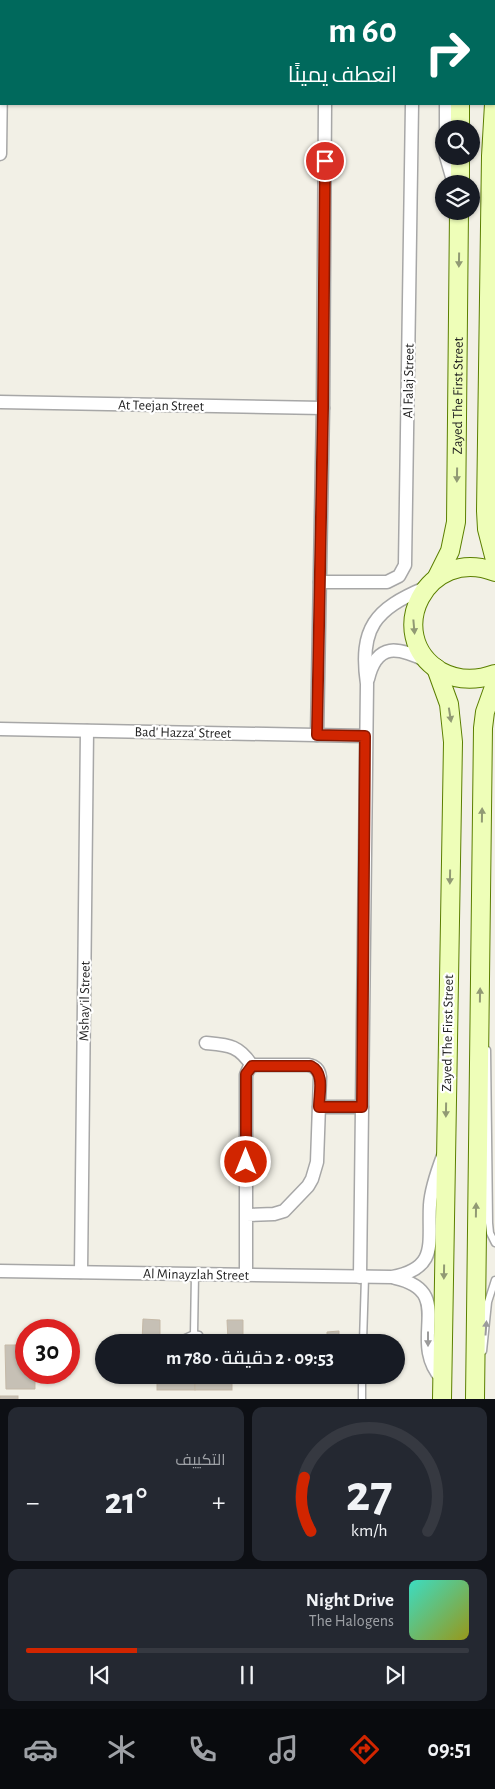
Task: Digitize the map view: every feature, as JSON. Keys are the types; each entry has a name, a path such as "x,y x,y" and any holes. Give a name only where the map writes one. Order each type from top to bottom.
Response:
{"main road":[{"path":"460,105 460,120"},
{"path":"494,105 491,176 486,511 487,529 495,560"},
{"name":"Zayed The First Street","path":"442,1399 452,742 449,704 433,665 419,648 414,630 414,622 417,604 450,551 456,522 459,220"},
{"path":"431,583 446,572 466,567 476,567 495,572"},
{"path":"433,665 455,677 465,679 475,680 495,674"},
{"path":"475,1399 483,728 485,712 495,684"}],"street":[{"path":"0,154 1,105"},
{"path":"317,735 323,408 325,105"},
{"name":"Al Falaj Street","path":"320,582 388,582 399,576 405,565 412,105"},
{"path":"446,105 446,120"},
{"name":"At Teejan Street","path":"0,402 323,408"},
{"path":"362,1277 365,736 367,684 365,650 368,635 383,612 394,603 431,583"},
{"path":"367,684 370,670 375,660 388,650 412,654 433,665"},
{"name":"Bad' Hazza' Street","path":"0,729 365,736"},
{"name":"Mshay'il Street","path":"80,1272 87,731"},
{"path":"206,1043 234,1047 244,1054 252,1066"},
{"path":"246,1215 268,1215 284,1211 308,1186 317,1162 320,1078 318,1071 308,1065 252,1066"},
{"path":"246,1275 246,1074 252,1066"},
{"path":"319,1107 362,1107"},
{"name":"Al Minayzlah Street","path":"0,1271 392,1277 415,1271 426,1258 430,1246 432,1192 445,1150"},
{"name":"Al Minayzlah Street","path":"392,1277 415,1284 427,1299 429,1310 428,1350 432,1366 442,1379"}],"lane":[{"path":"479,1034 485,1045 488,1059 489,1223 490,1233 495,1243"},
{"path":"194,1334 195,1274"},
{"path":"362,1277 363,1334"},
{"path":"476,1376 484,1347 488,1302 495,1280"},
{"path":"362,1384 362,1399"}],"building":[{"path":"143,1319 160,1320 160,1334 142,1334"},
{"path":"227,1320 243,1320 243,1334 228,1334"},
{"path":"339,1331 339,1334 327,1334 327,1332"},
{"path":"5,1345 15,1345 15,1384 35,1384 35,1389 6,1389"},
{"path":"157,1384 195,1384 195,1390 157,1390"},
{"path":"195,1384 232,1384 232,1390 195,1390"},
{"path":"0,1396 18,1396 18,1399 0,1399"}],"route":[{"path":"246,1162 246,1074 252,1066 311,1066 320,1074 319,1107 362,1107 365,736 317,735 325,161"}]}
